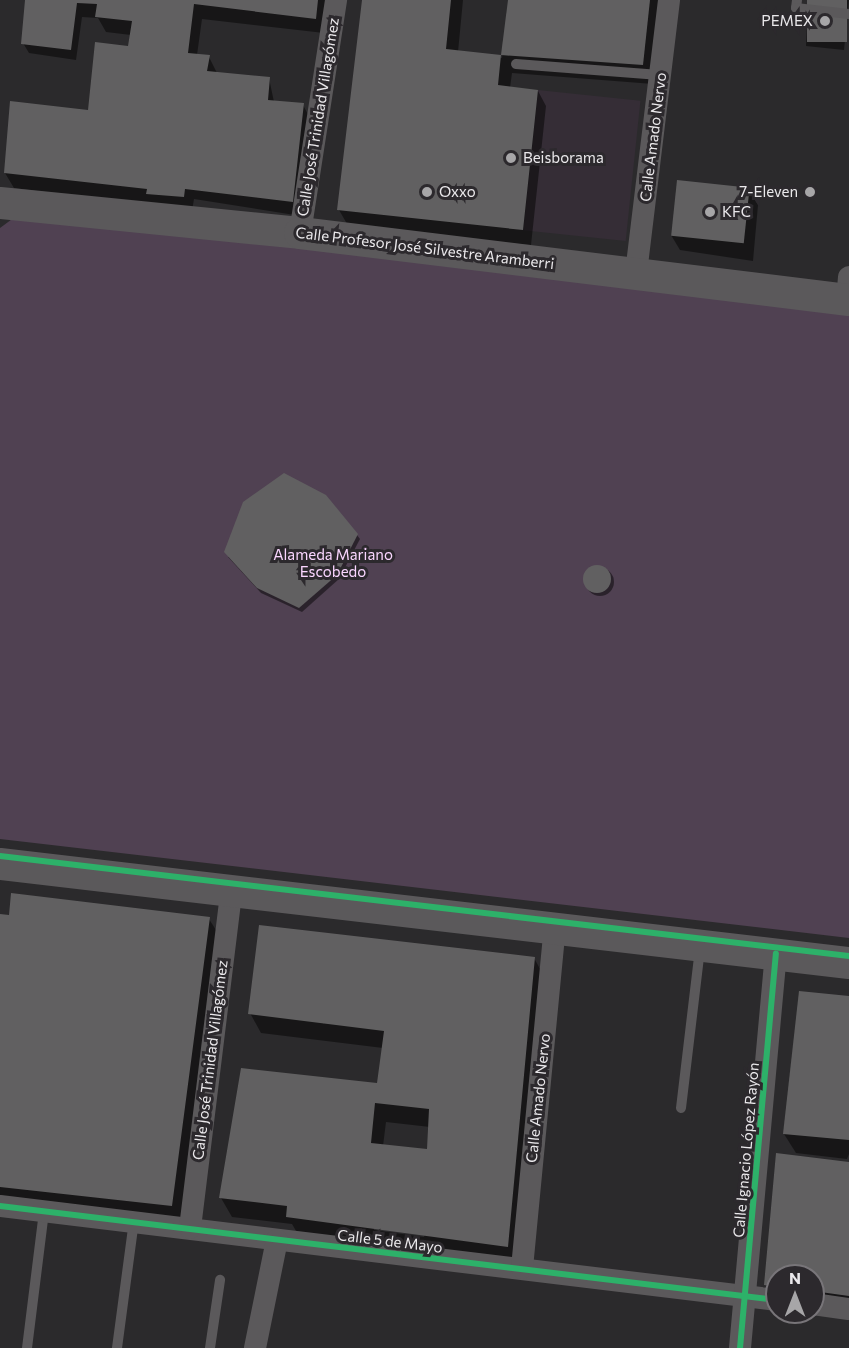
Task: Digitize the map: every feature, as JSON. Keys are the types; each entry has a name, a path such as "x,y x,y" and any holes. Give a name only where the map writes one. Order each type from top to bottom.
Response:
{"main road":[{"name":"Calle Profesor José Silvestre Aramberri","path":"0,203 300,233 636,273 848,292"},
{"path":"0,864 849,963"}],"street":[{"name":"Calle José Trinidad Villagómez","path":"300,233 336,0"},
{"name":"Calle Amado Nervo","path":"636,273 669,0"},
{"name":"Calle José Trinidad Villagómez","path":"190,1228 231,892"},
{"name":"Calle Amado Nervo","path":"522,1268 555,927"},
{"name":"Calle Ignacio López Rayón","path":"740,1348 776,954"},
{"name":"Calle 5 de Mayo","path":"0,1206 765,1298"},
{"path":"255,1348 277,1240"},
{"path":"825,1306 849,1309"}],"lane":[{"path":"797,0 796,8 849,14"},
{"path":"516,64 660,75"},
{"path":"681,1108 700,945"},
{"path":"27,1348 44,1211"},
{"path":"117,1348 134,1221"},
{"path":"210,1348 220,1280"}],"shaded area":[{"path":"538,90 640,101 626,241 523,230"}],"green space":[{"name":"Alameda Mariano Escobedo","path":"23,211 849,308 849,938 0,839 0,228"}],"building":[{"path":"25,0 318,0 316,19 194,4 188,53 210,55 207,71 270,77 268,100 304,103 293,202 185,189 184,197 146,194 147,189 4,173 10,101 88,110 95,42 128,46 132,21 95,17 97,4 77,3 71,50 21,44"},
{"path":"362,0 451,0 446,49 501,55 498,85 538,90 523,230 337,210"},
{"path":"508,0 650,0 643,65 501,55"},
{"name":"PEMEX","path":"807,0 847,0 847,42 807,42"},
{"name":"KFC","path":"677,180 750,188 744,243 671,236"},
{"path":"284,473 326,495 358,534 337,575 299,608 257,588 224,552 243,502"},
{"path":"597,565 607,569 611,579 607,589 597,593 587,589 583,579 587,569"},
{"path":"11,893 210,917 172,1206 0,1187 0,914 9,915"},
{"path":"259,925 535,957 508,1247 286,1217 287,1206 219,1198 241,1068 377,1083 384,1031 248,1014","holes":["375,1103 429,1109 427,1149 371,1143"]},
{"path":"799,991 849,996 849,1140 783,1134"},
{"path":"776,1153 849,1162 849,1296 825,1293 825,1264 766,1264"}],"cycle path":[{"path":"0,856 849,956"},
{"path":"740,1348 776,954"},
{"path":"0,1206 765,1299"}],"place":[{"name":"PEMEX","path":"825,21"},
{"name":"Beisborama","path":"511,158"},
{"name":"Oxxo","path":"427,192"},
{"name":"7-Eleven","path":"810,192"},
{"name":"KFC","path":"710,212"}]}
